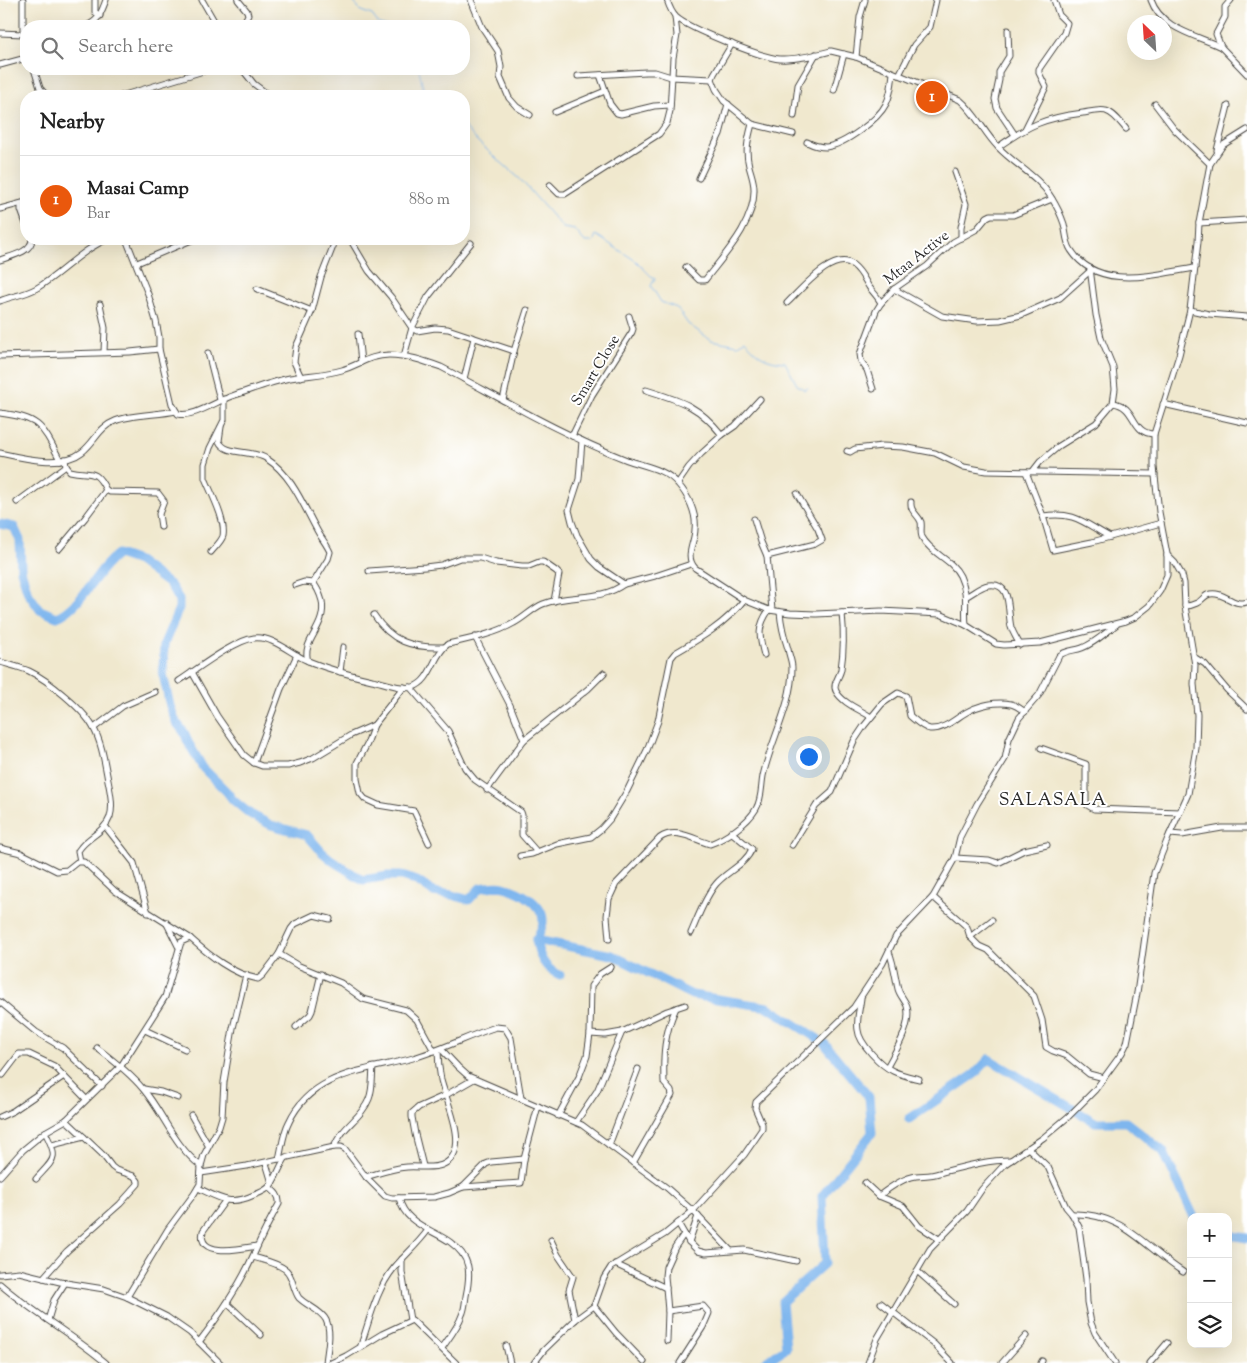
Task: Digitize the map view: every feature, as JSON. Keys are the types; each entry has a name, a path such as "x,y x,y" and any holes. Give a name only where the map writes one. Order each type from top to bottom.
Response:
{"street":[{"path":"23,0 23,20"},
{"path":"95,0 95,12 100,16"},
{"path":"97,20 106,0"},
{"path":"202,0 214,20"},
{"path":"238,0 247,11 248,15 245,20"},
{"path":"471,0 488,37 496,45 501,67 500,77 509,98 517,107 530,115"},
{"path":"667,0 675,16 703,32 732,44 779,59 830,51 844,54 856,57 893,74 960,100 968,106 998,147 1041,183 1052,199 1063,222 1070,249 1090,269 1116,278 1152,276 1195,268"},
{"path":"856,57 860,18 865,0"},
{"path":"899,76 914,45 930,27 936,0"},
{"path":"1025,129 1046,87 1040,76 1039,69 1064,33 1067,23 1059,15 1054,0"},
{"path":"1151,0 1158,13 1166,22 1221,47 1247,74"},
{"path":"1221,47 1216,34 1225,17 1225,7 1231,0"},
{"path":"550,184 559,194 566,194 659,134 667,123 670,105 677,35 675,16"},
{"path":"1008,30 1009,56 999,72 1000,80 995,99 997,108 1014,135"},
{"path":"0,32 20,34"},
{"path":"732,44 712,79 716,90 728,104 752,124 793,134"},
{"path":"794,116 798,85 816,54"},
{"path":"834,90 844,54"},
{"path":"0,65 20,60"},
{"path":"578,76 655,72 672,77 712,79"},
{"path":"807,142 819,147 827,147 842,142 864,127 887,104 893,74"},
{"path":"36,75 42,90"},
{"path":"141,90 190,75"},
{"path":"247,75 262,90"},
{"path":"600,75 610,104 617,113 670,105"},
{"path":"555,112 605,91"},
{"path":"699,178 720,134 728,104"},
{"path":"1155,104 1174,129 1210,164"},
{"path":"129,245 137,263 156,321 159,349 172,404 181,415 190,414 222,400 270,384 343,370 373,357 388,355 404,356 440,367 582,441 669,475 678,483 688,498 696,528 690,551 691,564 744,600 780,612 842,613 881,611 940,614 966,625 996,644 1020,645 1040,643 1119,624 1135,617 1148,606 1160,591 1167,575 1167,554 1155,474 1154,434 1179,355 1190,310 1199,223 1210,164 1216,153 1228,106"},
{"path":"998,147 1014,135 1048,119 1106,111 1114,116 1126,129"},
{"path":"686,267 699,280 705,280 733,242 747,219 752,207 754,189 746,146 752,124"},
{"path":"1216,153 1229,140 1247,130"},
{"path":"955,172 966,204 961,227 961,238"},
{"name":"Mtaa Active","path":"874,389 867,370 861,361 860,354 876,310 881,302 894,289 927,266 944,249 977,228 987,217 992,215 1013,215 1052,199"},
{"path":"0,209 20,204"},
{"path":"1199,223 1247,220"},
{"path":"0,260 27,249 31,245"},
{"path":"0,301 27,293 38,287 98,245"},
{"path":"137,263 180,245"},
{"path":"301,377 296,368 294,358 296,346 312,311 321,277 334,245"},
{"path":"354,245 369,271 412,328 417,331 448,328 514,351"},
{"path":"404,356 412,328 428,298 468,245"},
{"path":"787,302 819,272 836,262 853,264 881,302"},
{"path":"894,289 942,316 977,321 1000,320 1021,315 1060,298 1090,269"},
{"path":"1032,471 1059,446 1096,423 1113,403 1115,389 1113,367 1101,338 1090,269"},
{"path":"257,289 312,311"},
{"path":"100,304 105,328 104,352"},
{"path":"503,400 511,361 527,310"},
{"path":"1190,310 1209,314 1247,317"},
{"name":"Smart Close","path":"572,436 592,395 632,332 629,316"},
{"path":"358,334 361,362"},
{"path":"464,379 474,338"},
{"path":"0,356 130,352 159,349"},
{"path":"208,353 225,417 213,440 205,471 205,478 221,517 223,530 222,538 211,552"},
{"path":"646,390 688,404 711,420 722,435"},
{"path":"678,483 689,467 722,435 735,426 760,399"},
{"path":"1113,403 1125,406 1140,430 1144,433 1154,434"},
{"path":"1163,404 1247,423"},
{"path":"0,453 24,459 62,460 82,452 101,429 113,422 124,418 176,411"},
{"path":"0,412 28,418 36,422 70,471 97,475 102,480 106,490 110,492 158,493 164,501 159,514 161,527"},
{"path":"221,427 219,441 224,448 230,451 256,453 270,460 277,466 304,504 330,552 328,559 313,583"},
{"path":"582,441 579,479 570,510 572,522 591,559 599,567 624,584"},
{"path":"847,451 882,446 926,450 964,467 986,470 1155,474"},
{"path":"16,502 66,466"},
{"path":"1026,472 1043,516 1053,550 1110,538 1162,523"},
{"path":"59,549 106,490"},
{"path":"767,556 815,544 822,540 818,529 797,494"},
{"path":"911,502 911,508 921,522 922,537 959,574 967,596 966,625"},
{"path":"1043,516 1055,514 1070,515 1079,518 1110,538"},
{"path":"754,519 767,556 770,610 760,623 760,638 764,655"},
{"path":"869,1362 877,1339 930,1249 967,1211 998,1170 1069,1116 1095,1090 1122,1053 1130,1032 1146,938 1154,874 1188,794 1195,760 1197,715 1194,656 1185,606 1182,574 1167,554"},
{"path":"369,571 441,565 460,558 480,558 496,563 522,566 543,562 559,574 554,600"},
{"path":"179,681 235,645 253,638 267,640 282,646 296,656 340,672 407,687 419,683 427,675 443,647 448,644 512,625 541,605 554,600 605,594 614,591 624,584 691,564"},
{"path":"294,585 304,582 313,583 319,591 323,614 320,624 307,646 308,661"},
{"path":"967,596 987,585 1003,589 1008,597 1011,627 1020,645"},
{"path":"1185,606 1196,604 1209,594 1222,594 1242,604 1247,602"},
{"path":"520,856 558,844 591,837 610,819 627,791 647,750 658,721 671,658 675,653 723,623 744,600"},
{"path":"609,939 607,916 609,899 616,884 660,838 666,834 676,833 710,844 731,832 748,819 756,809 768,759 786,705 792,670 792,662 782,628 780,612"},
{"path":"842,613 844,643 841,668 834,685 836,690 851,704 871,717"},
{"path":"374,615 384,630 406,643 418,647 443,647"},
{"path":"535,1363 544,1350 575,1320 594,1306 606,1273 615,1264 649,1245 693,1211 744,1155 762,1129 762,1124 754,1108 756,1102 862,998 889,952 896,936 933,897 955,858 960,837 977,804 1002,764 1009,739 1019,718 1039,695 1060,654 1082,648 1096,641 1119,624"},
{"path":"475,636 510,704 524,740"},
{"path":"340,672 343,647"},
{"path":"254,763 281,689 296,656"},
{"path":"1194,656 1247,709"},
{"path":"0,663 19,667 41,678 65,697 87,718 94,728 104,762 111,804 109,818 105,826 80,847 78,851 80,861"},
{"path":"192,672 244,755 254,763 262,766 288,766 300,763 313,758 351,735 374,724"},
{"path":"487,790 524,740 588,689 604,673"},
{"path":"407,687 448,731 465,768 475,780 521,812 523,819 522,835 537,852"},
{"path":"407,687 374,724 367,744 357,763 356,779 360,793 365,799 378,805 414,811 429,843"},
{"path":"94,728 123,706 155,692"},
{"path":"792,845 816,806 832,792 854,741 882,704 898,693 906,696 910,716 924,727 931,729 940,728 966,712 988,704 1012,704 1025,712"},
{"path":"1041,748 1086,764 1086,802 1094,809 1180,812"},
{"path":"105,826 134,863 148,913"},
{"path":"1170,834 1182,835 1222,828 1247,828"},
{"path":"691,933 715,886 724,876 742,863 752,849 731,832"},
{"path":"955,858 998,862 1024,850 1047,846"},
{"path":"0,848 21,853 57,871 67,870 80,861"},
{"path":"80,861 84,862 115,890 148,913 166,922 214,957 255,978 260,978 279,954 295,924 314,915 330,919"},
{"path":"933,897 967,928 970,937 979,946 988,950 1034,996 1042,1020 1046,1047 1067,1056 1089,1074 1104,1078"},
{"path":"970,937 992,920"},
{"path":"166,922 178,946"},
{"path":"0,1176 23,1150 46,1132 66,1120 121,1066 165,997 176,960 178,946 183,940 190,938"},
{"path":"887,1067 900,1039 906,1032 908,1023 907,1006 899,992 894,965 889,952"},
{"path":"279,954 297,965 341,983 363,999 406,1010 417,1020 438,1050 458,1068 474,1079 576,1122 633,1163 693,1211 730,1250"},
{"path":"558,1116 584,1067 590,1034 590,986 610,966"},
{"path":"296,1027 312,1011 322,974"},
{"path":"127,1297 168,1229 198,1188 208,1145 222,1117 224,1082 233,1028 246,975"},
{"path":"862,998 857,1024 860,1038 875,1058 892,1071 919,1080"},
{"path":"0,1002 36,1032 63,1048 102,1086"},
{"path":"590,1034 604,1036 622,1032 685,1005"},
{"path":"633,1163 672,1095 672,1091 664,1083 665,1044 666,1034 676,1008"},
{"path":"279,1159 288,1123 306,1097 317,1088 335,1078 438,1050 496,1027 505,1028 511,1038 521,1098"},
{"path":"145,1030 185,1049"},
{"path":"576,1122 597,1091 622,1032"},
{"path":"97,1048 121,1066 144,1089 175,1138 201,1169 216,1172 266,1163 287,1156 341,1147 345,1149 366,1177 385,1196 399,1198 434,1197 463,1187 521,1183 524,1159 538,1106"},
{"path":"366,1177 392,1169 441,1165 454,1155 457,1148 456,1129 438,1066 438,1050"},
{"path":"3,1075 21,1053 47,1061 86,1099"},
{"path":"334,1147 341,1132 360,1114 370,1097 373,1067"},
{"path":"609,1145 638,1069"},
{"path":"0,1117 13,1111 64,1076"},
{"path":"423,1166 414,1134 412,1113 418,1107 446,1095 474,1079"},
{"path":"144,1089 178,1098"},
{"path":"191,1115 208,1145"},
{"path":"43,1278 67,1250 125,1200 138,1184 134,1176 112,1167 102,1154 66,1120"},
{"path":"36,1179 52,1161 54,1154 46,1132"},
{"path":"52,1145 84,1137"},
{"path":"1028,1148 1048,1167 1066,1206 1079,1227 1091,1323 1095,1333 1115,1363"},
{"path":"198,1188 225,1201 244,1199 271,1185 279,1167 287,1156"},
{"path":"463,1187 486,1164 524,1159"},
{"path":"879,1196 887,1189 912,1177 930,1176 989,1162 1012,1160"},
{"path":"199,1342 227,1303 280,1204 280,1199 271,1185 266,1163"},
{"path":"865,1183 879,1196 903,1206 919,1226 939,1239"},
{"path":"399,1198 406,1215 460,1250 468,1268 469,1280 462,1315 442,1348"},
{"path":"225,1201 203,1231 206,1243 216,1249 226,1251 257,1246"},
{"path":"1072,1214 1090,1215 1109,1220 1126,1228 1168,1264 1183,1272"},
{"path":"689,1242 698,1216"},
{"path":"678,1223 689,1242 698,1251 706,1253 744,1250 796,1261"},
{"path":"361,1346 373,1308 384,1283 428,1230"},
{"path":"667,1341 666,1267 675,1247 684,1234"},
{"path":"551,1240 558,1255 573,1277 569,1290 575,1320"},
{"path":"253,1256 285,1269 290,1275 298,1296 304,1303 323,1315 327,1321 328,1328 326,1363"},
{"path":"402,1259 402,1272 410,1320"},
{"path":"615,1264 666,1288"},
{"path":"916,1271 954,1304"},
{"path":"0,1274 19,1272 65,1283 104,1289 127,1297 166,1317 190,1333 220,1363"},
{"path":"48,1320 54,1300 65,1283"},
{"path":"0,1284 28,1307 86,1345 106,1363"},
{"path":"227,1303 262,1336"},
{"path":"880,1303 934,1344 952,1363"},
{"path":"594,1306 616,1333 644,1362"},
{"path":"668,1311 703,1306 709,1313 680,1363"},
{"path":"331,1363 410,1320 414,1320 456,1363"},
{"path":"1002,1363 1026,1336"},
{"path":"1150,1363 1167,1344"},
{"path":"506,1346 510,1363"}],"waterway":[{"path":"352,0 361,11 372,15 376,20"},
{"path":"420,75 423,88 426,90"},
{"path":"470,133 520,179 563,228 575,230 585,242 593,242 596,235 636,261 655,278 651,286 661,302 677,308 688,324 711,340 738,345 745,340 753,350 762,356 785,362 797,385 805,390 808,388"},
{"path":"0,524 14,527 20,540 21,570 28,593 40,610 57,617 75,605 102,569 118,554 138,561 170,585 179,599 179,608 164,644 163,674 170,706 176,722 184,732 203,768 233,800 250,814 271,825 307,835 334,862 363,880 402,876 417,881 433,892 469,900 480,888 498,886 517,891 530,899 539,909 543,924 536,940 539,951 546,966 560,975"},
{"path":"536,940 612,955 692,995 768,1007 818,1039"},
{"path":"764,1363 786,1348 782,1302 825,1263 822,1196 872,1133 869,1097 824,1043"},
{"path":"909,1119 975,1074 989,1059 1095,1122 1126,1122 1163,1151 1192,1213"},
{"path":"1232,1236 1247,1238"}],"place":[{"name":"Masai Camp","path":"932,97"}],"district":[{"name":"SALASALA","path":"1053,799"}]}
